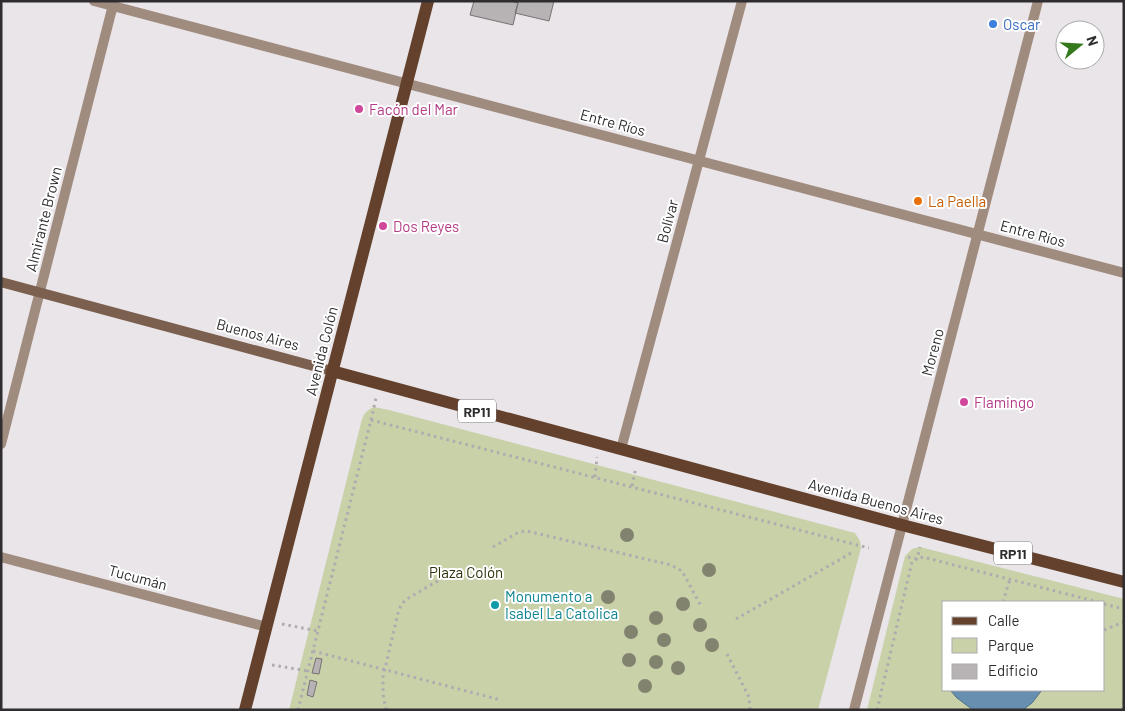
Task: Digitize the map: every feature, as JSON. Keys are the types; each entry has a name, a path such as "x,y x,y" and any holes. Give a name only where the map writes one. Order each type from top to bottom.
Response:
{"main road":[{"name":"Avenida Colón","path":"245,710 428,1"},
{"name":"Buenos Aires","path":"332,372 621,449"},
{"name":"Avenida Buenos Aires","path":"621,449 902,525 1124,582"}],"street":[{"name":"Entre Ríos","path":"94,1 113,4 407,84 1124,273"},
{"name":"Bolívar","path":"621,449 742,1"},
{"name":"Moreno","path":"854,710 1038,1"},
{"name":"Almirante Brown","path":"1,444 113,4"},
{"name":"Buenos Aires","path":"1,282 332,372"},
{"name":"Tucumán","path":"1,557 268,624"}],"path":[{"path":"298,710 371,420 378,384"},
{"path":"371,420 868,548"},
{"path":"595,477 599,444"},
{"path":"493,547 519,532 527,531 676,567 682,571 702,608"},
{"path":"918,559 920,547"},
{"path":"736,619 853,552"},
{"path":"905,556 918,559"},
{"path":"876,710 912,562 918,559 923,557 1094,601"},
{"path":"386,710 382,686 402,604 448,575"},
{"path":"1003,601 1010,579"},
{"path":"1105,604 1124,609"},
{"path":"1105,630 1124,622"},
{"path":"268,624 318,632"},
{"path":"313,651 500,700"},
{"path":"727,654 749,697 750,710"},
{"path":"257,663 308,671"},
{"path":"1122,710 1124,699"}],"green space":[{"name":"Plaza Colón","path":"374,407 855,533 860,541 861,548 818,710 289,710 362,420 366,412"},
{"path":"920,547 1124,599 1124,710 867,710 905,556 912,549"}],"water":[{"path":"951,691 1041,691 1032,703 1023,710 973,710"}],"building":[{"path":"474,1 511,1 518,3 513,25 470,15"},
{"path":"511,1 554,1 549,21 515,13 518,3"},
{"path":"316,658 322,659 319,674 312,673"},
{"path":"310,680 317,682 313,697 307,695"}],"place":[{"name":"Oscar","path":"993,24"},
{"name":"Facón del Mar","path":"359,109"},
{"name":"La Paella","path":"918,201"},
{"name":"Dos Reyes","path":"383,226"},
{"name":"Flamingo","path":"964,402"},
{"name":"Monumento a Isabel La Catolica","path":"495,605"}]}
